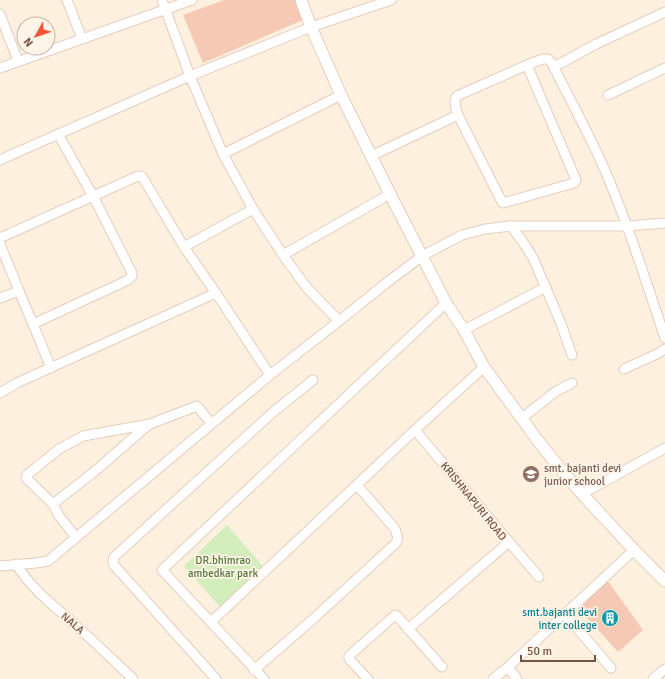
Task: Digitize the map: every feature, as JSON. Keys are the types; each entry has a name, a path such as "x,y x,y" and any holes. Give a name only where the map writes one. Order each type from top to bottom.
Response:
{"street":[{"path":"67,0 82,39"},
{"path":"162,0 190,76 223,154 253,209 283,255 308,288 339,322"},
{"path":"0,68 192,0"},
{"path":"301,0 311,27 341,95 371,156 446,303 464,330 484,367 544,448 582,494 665,581"},
{"path":"0,160 190,76 311,27 391,0"},
{"path":"554,67 596,44 665,12"},
{"path":"0,14 18,61"},
{"path":"527,65 576,180 574,183 512,202 503,203 458,115 455,101 458,96 527,65 546,59 551,62 602,163 627,226 665,338"},
{"path":"608,95 665,68"},
{"path":"223,154 341,95"},
{"path":"371,156 458,115"},
{"path":"33,324 128,280 132,276 132,273 93,196 58,134"},
{"path":"0,238 138,176 141,176 184,247 270,375"},
{"path":"283,255 390,194"},
{"path":"184,247 253,209"},
{"path":"6,565 48,561 211,423 385,284 422,256 462,235 485,229 510,226 627,226 665,223"},
{"path":"510,226 533,258 546,286 572,355"},
{"path":"0,244 51,368"},
{"path":"464,330 546,286"},
{"path":"0,298 19,292"},
{"path":"0,393 19,382 216,293"},
{"path":"264,679 162,570 446,303"},
{"path":"624,369 665,349"},
{"path":"211,622 484,367"},
{"path":"216,679 114,565 113,560 114,557 272,413 313,380"},
{"path":"522,418 555,392 572,383"},
{"path":"76,537 59,516 52,504 28,480 26,477 27,475 59,449 83,436 150,424 197,406 211,423"},
{"path":"52,504 94,472 150,424"},
{"name":"KRISHNAPURI ROAD","path":"408,629 509,542 415,430"},
{"path":"582,494 665,448"},
{"path":"254,670 318,615 398,540 398,535 395,529 357,485"},
{"path":"509,542 539,577"},
{"path":"493,679 508,667 634,550"},
{"name":"NALA","path":"6,565 23,575 31,585 83,631 132,679"},
{"path":"565,614 611,668"},
{"path":"368,679 349,659 349,656 393,615 397,616 442,667"},
{"path":"508,667 517,679"},
{"path":"653,679 665,669"}],"green space":[{"name":"DR.bhimrao ambedkar park","path":"227,525 263,566 220,607 184,566"}],"building":[{"path":"224,0 299,0 305,19 203,63 183,15"},
{"name":"smt.bajanti devi inter college","path":"607,580 643,630 618,652 576,605"}],"place":[{"name":"smt. bajanti devi junior school","path":"531,474"},
{"name":"smt.bajanti devi inter college","path":"610,618"}]}
